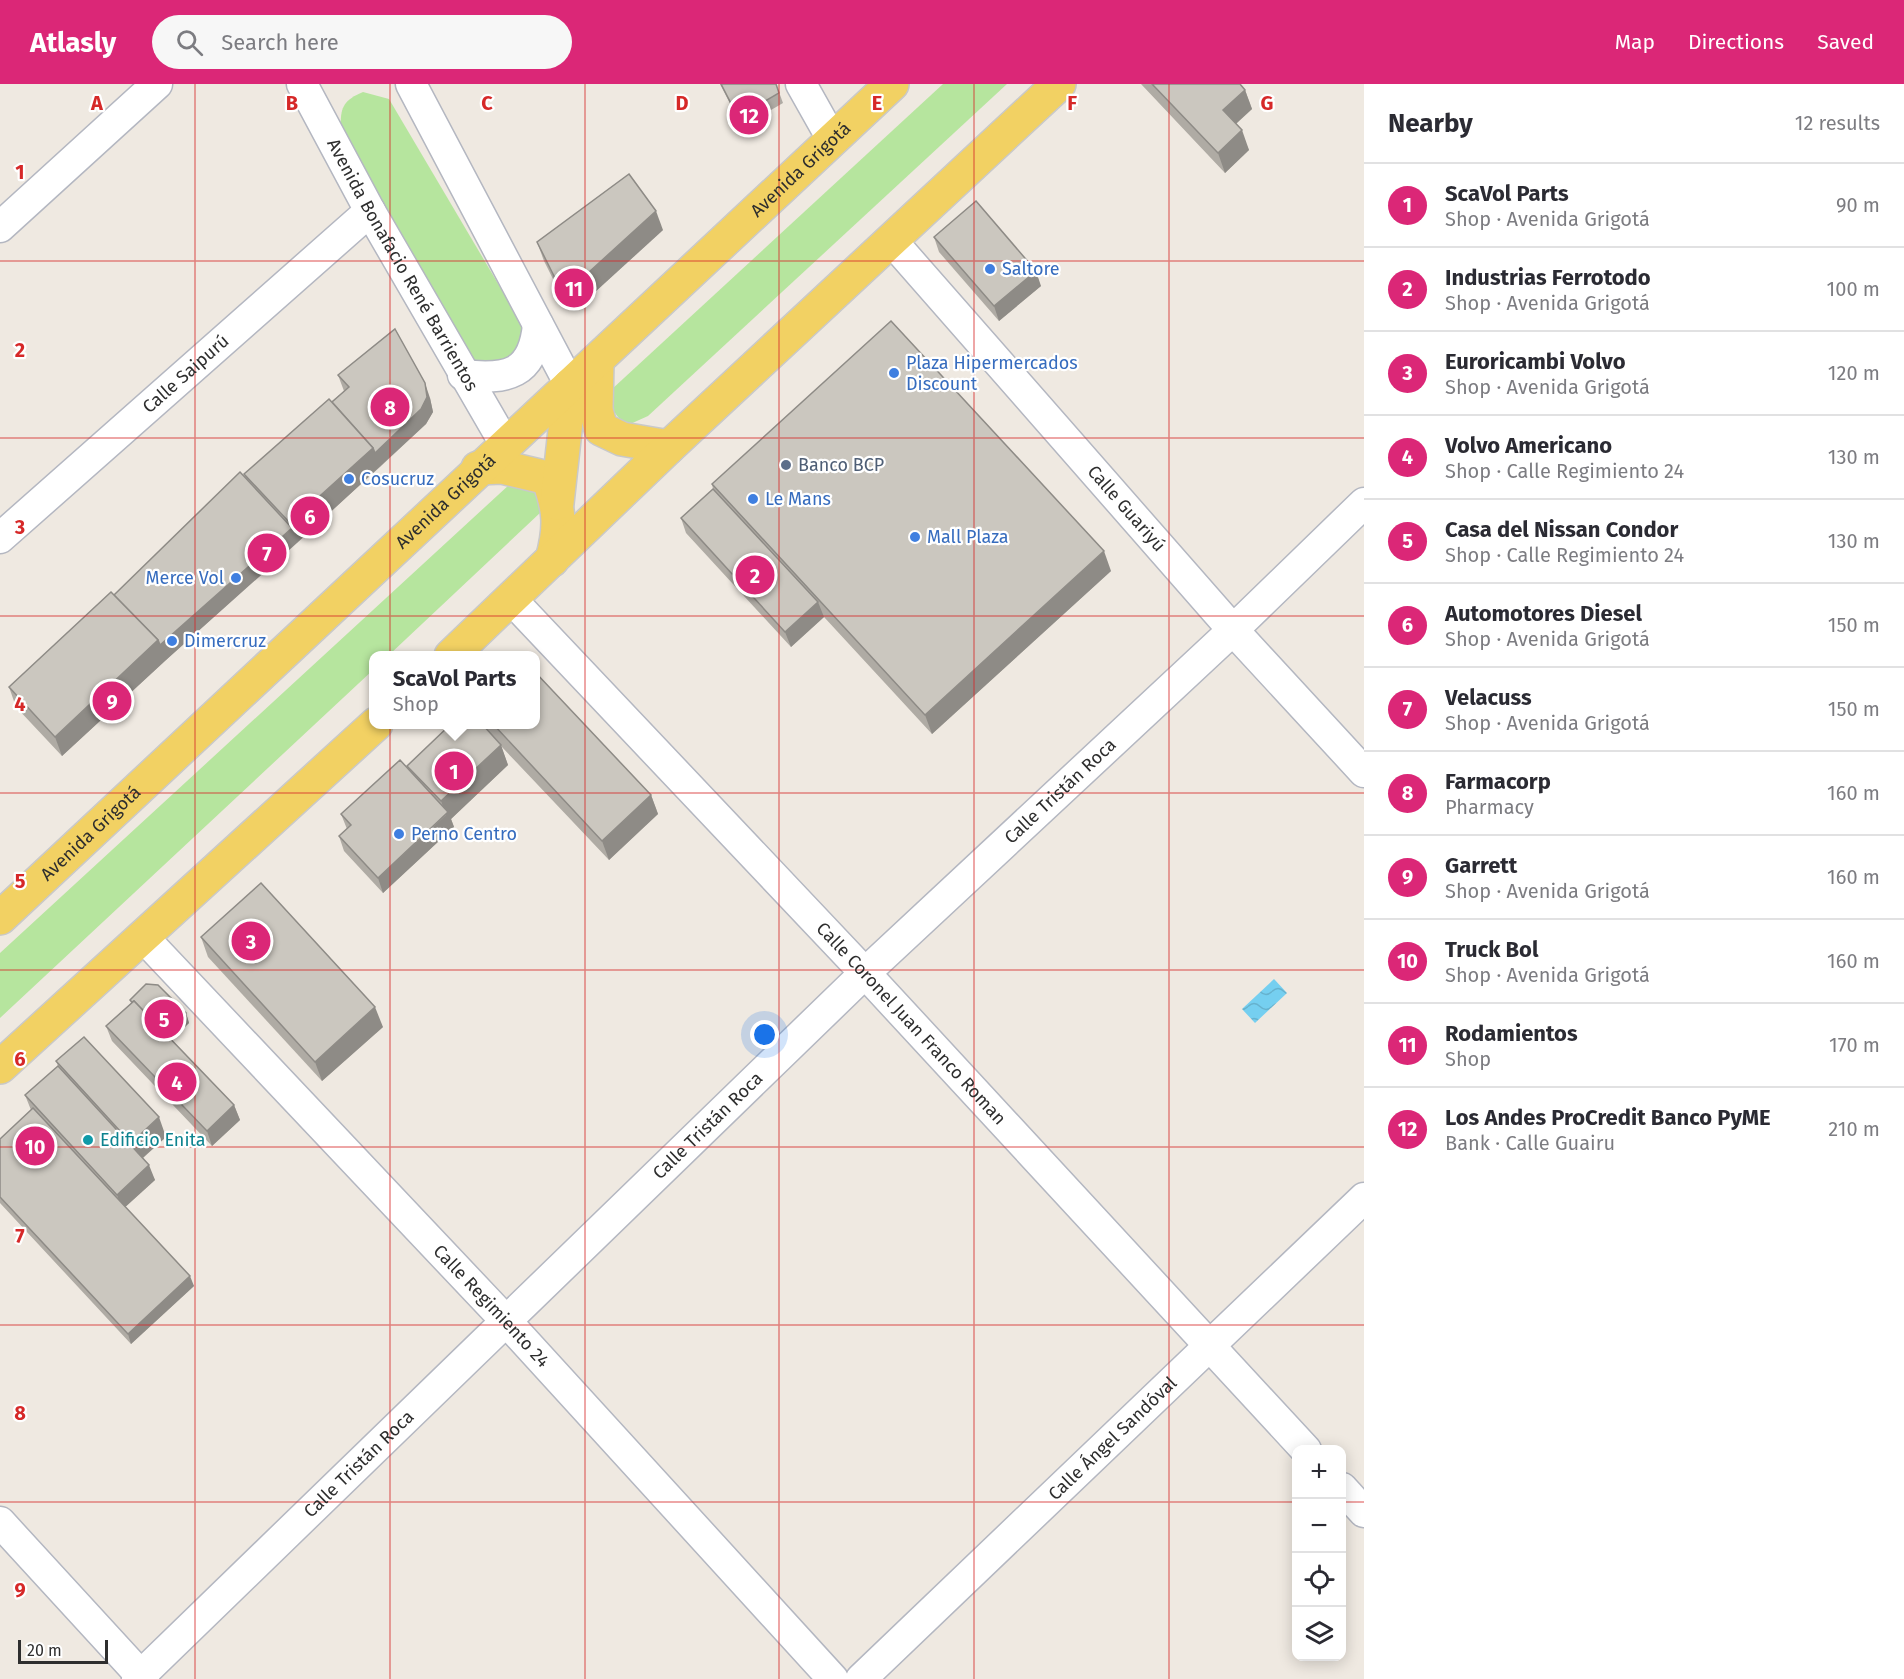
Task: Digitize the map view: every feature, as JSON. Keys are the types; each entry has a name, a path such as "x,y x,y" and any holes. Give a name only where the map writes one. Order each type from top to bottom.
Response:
{"main road":[{"name":"Avenida Grigotá","path":"0,918 478,468 597,361 892,84"},
{"path":"456,651 669,447 1059,84"},
{"path":"597,361 596,410 601,429 622,439"},
{"path":"552,560 560,530 557,503 570,385"},
{"path":"506,444 622,439 669,447"},
{"path":"478,468 502,467 548,478 557,503"},
{"path":"0,1067 371,729"}],"street":[{"path":"0,227 157,84"},
{"path":"411,84 570,385"},
{"path":"801,84 832,139"},
{"name":"Avenida Bonafacio René Barrientos","path":"314,88 370,211 463,375 506,444"},
{"name":"Calle Saipurú","path":"0,538 370,211"},
{"name":"Calle Guariyú","path":"891,240 1233,630 1364,772"},
{"path":"463,375 495,379 513,372 527,360 536,344 538,325"},
{"name":"Calle Tristán Roca","path":"140,1678 865,974 1233,630 1364,503"},
{"name":"Calle Coronel Juan Franco Roman","path":"512,600 865,974 1302,1445"},
{"name":"Calle Regimiento 24","path":"144,938 507,1322 832,1679"},
{"name":"Calle Ángel Sandóval","path":"861,1679 1212,1346 1364,1198"},
{"path":"1346,1493 1364,1512"},
{"path":"0,1522 140,1678"}],"green space":[{"path":"943,84 1007,84 648,416 628,425 619,417 612,406 611,390"},
{"path":"363,92 389,99 516,314 524,329 515,356 478,367 467,355 341,132 343,107 350,99"},
{"path":"510,484 538,488 541,512 393,651 369,651 369,674 0,1018 0,953"}],"water":[{"path":"1274,979 1287,993 1255,1023 1242,1009"}],"building":[{"path":"721,84 776,84 779,93 738,117"},
{"path":"1152,84 1240,84 1245,90 1223,110 1242,130 1218,153"},
{"path":"629,174 656,211 577,283 557,282 537,242"},
{"name":"Saltore","path":"976,201 1036,271 994,306 934,237"},
{"name":"Mall Plaza","path":"891,321 1104,551 925,715 712,484"},
{"path":"395,329 425,383 427,397 421,409 375,453 332,402 349,387 338,375"},
{"path":"329,399 373,448 290,523 244,474"},
{"path":"240,472 292,528 160,645 158,640 114,595"},
{"path":"713,489 818,602 785,632 681,518"},
{"path":"111,592 158,640 55,737 9,687"},
{"path":"540,677 651,795 602,841 498,729 540,729"},
{"path":"446,729 487,729 501,745 441,801 407,766"},
{"name":"Perno Centro","path":"400,760 448,812 378,878 339,836 351,825 341,814"},
{"path":"261,883 375,1007 315,1062 201,937"},
{"path":"146,984 158,985 186,1013 165,1033 134,1001 130,1000"},
{"path":"134,1001 234,1105 207,1131 106,1026"},
{"path":"84,1037 159,1117 131,1143 56,1061"},
{"name":"Edificio Enita","path":"58,1066 149,1165 117,1195 25,1095"},
{"path":"33,1108 190,1276 128,1334 0,1197 0,1139"}],"place":[{"name":"Los Andes ProCredit Banco PyME","path":"749,115"},
{"name":"Saltore","path":"990,269"},
{"name":"Rodamientos","path":"574,288"},
{"name":"Plaza Hipermercados Discount","path":"894,373"},
{"name":"Farmacorp","path":"390,407"},
{"name":"Banco BCP","path":"786,465"},
{"name":"Cosucruz","path":"349,479"},
{"name":"Le Mans","path":"753,499"},
{"name":"Automotores Diesel","path":"310,516"},
{"name":"Mall Plaza","path":"915,537"},
{"name":"Velacuss","path":"267,553"},
{"name":"Industrias Ferrotodo","path":"755,575"},
{"name":"Merce Vol","path":"236,578"},
{"name":"Dimercruz","path":"172,641"},
{"name":"Garrett","path":"112,701"},
{"name":"ScaVol Parts","path":"454,771"},
{"name":"Perno Centro","path":"399,834"},
{"name":"Euroricambi Volvo","path":"251,941"},
{"name":"Casa del Nissan Condor","path":"164,1019"},
{"name":"Volvo Americano","path":"177,1082"},
{"name":"Edificio Enita","path":"88,1140"},
{"name":"Truck Bol","path":"35,1146"}]}
